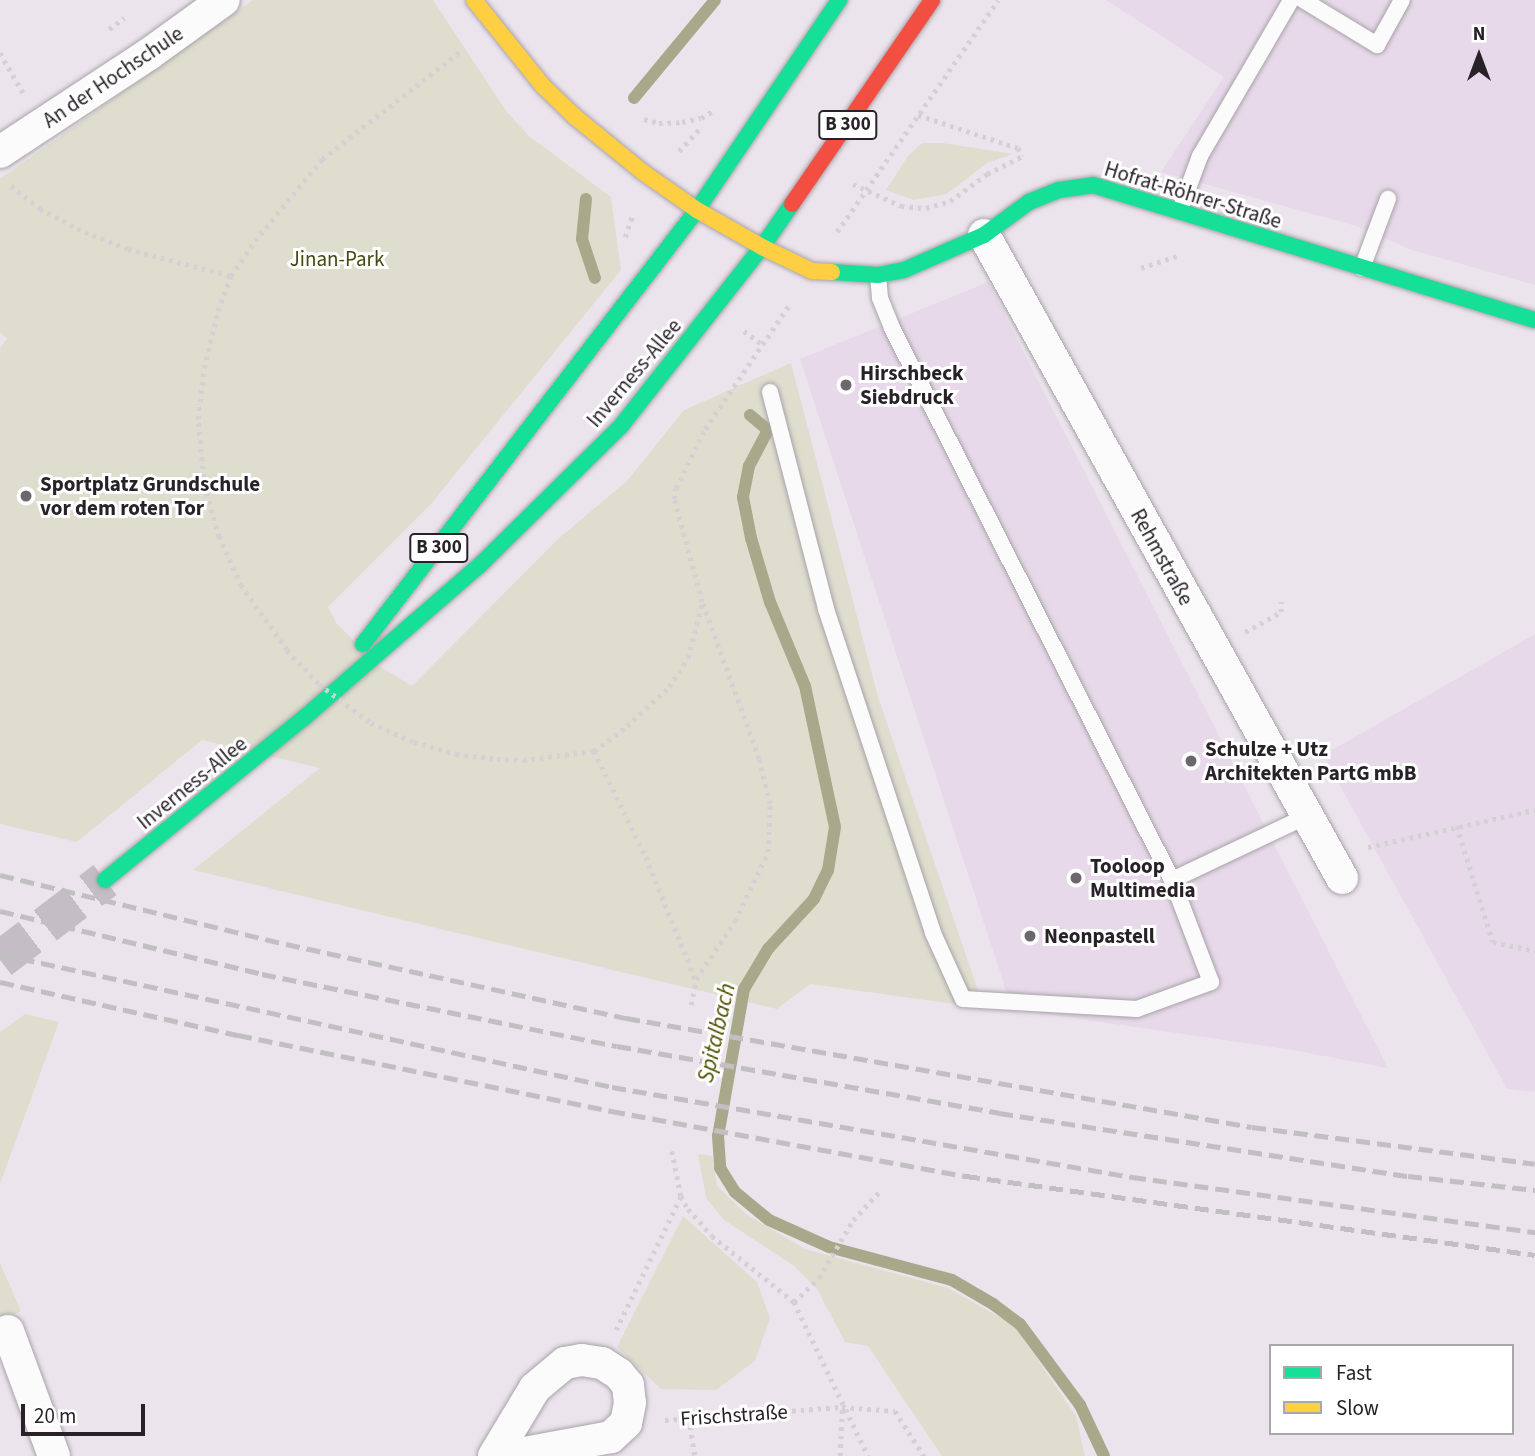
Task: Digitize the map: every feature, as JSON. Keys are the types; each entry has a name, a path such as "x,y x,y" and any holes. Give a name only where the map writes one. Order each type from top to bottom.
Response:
{"main road":[{"name":"Hofrat-Röhrer-Straße","path":"474,0 542,85 574,116 655,181 762,247 812,271 878,275 904,270 946,254 984,235 1029,202 1075,186 1111,189 1535,320"},
{"name":"Inverness-Allee","path":"305,717 481,494 697,209 839,0"},
{"name":"Inverness-Allee","path":"105,880 305,717 480,565 621,425 762,247 932,0"}],"street":[{"name":"An der Hochschule","path":"3,166 42,125 224,0"},
{"name":"Rehmstraße","path":"984,235 1336,867"},
{"path":"8,1331 54,1456"},
{"path":"494,1456 535,1388 565,1363 582,1360 602,1363 619,1374 628,1385 630,1402 626,1423 611,1437 507,1456"}],"lane":[{"path":"1180,210 1200,156 1291,0"},
{"path":"1303,0 1377,45 1402,0"},
{"path":"1362,268 1388,199"},
{"path":"770,392 826,609 933,933 963,999 1137,1009 1211,982 1172,880 891,328 880,298 878,275"},
{"path":"1172,880 1307,816"}],"path":[{"path":"998,0 918,115 1017,148 1022,156 1075,186"},
{"path":"109,29 124,18"},
{"path":"493,27 380,111 322,159 284,203 231,276 218,311 204,368 198,419 204,486 219,537 241,586 287,650 319,684 371,723 414,742 456,754 497,760 523,760 594,751 627,726 669,687 688,658 702,602"},
{"path":"0,53 42,125"},
{"path":"865,190 901,206 926,208 950,201 987,174 1022,156"},
{"path":"3,166 40,209 85,232 128,249 231,276"},
{"path":"1141,268 1181,254 1191,256"},
{"path":"691,1005 696,979 735,921 768,852 770,804 759,759 702,602 674,499 676,488 705,429 763,345"},
{"path":"1213,649 1282,612 1282,602"},
{"path":"594,751 646,858 696,979"},
{"path":"1336,867 1457,826 1535,810"},
{"path":"1457,826 1493,942 1535,951"},
{"path":"672,1151 681,1196 712,1236 794,1302 842,1407 868,1456"},
{"path":"794,1302 819,1278 850,1225 882,1189"},
{"path":"602,1363 681,1196"},
{"path":"840,1456 842,1407"},
{"name":"Frischstraße","path":"626,1423 842,1407 895,1412 924,1456"},
{"path":"689,1418 695,1456"}],"shaded area":[{"path":"1106,0 1535,0 1535,285 1412,250 1356,226 1161,172 1224,77"},
{"path":"988,282 1388,1068 1292,1050 1012,1009 800,359"},
{"path":"1535,634 1535,1092 1507,1089 1323,755"}],"green space":[{"name":"Jinan-Park","path":"253,0 433,0 507,112 529,136 611,197 621,270 431,504 328,607 337,624 379,666 412,686 558,539 627,481 684,410 791,363 878,697 984,1008 810,984 777,1009 193,870 320,768 202,740 77,842 0,824 0,348 7,339 0,332 0,179"},
{"path":"922,143 942,143 1013,154 987,163 947,194 914,200 886,190 908,156"},
{"path":"25,1014 59,1022 0,1184 0,1032"},
{"path":"698,1154 712,1156 717,1186 746,1214 805,1249 948,1288 1015,1326 1076,1416 1085,1456 942,1456 868,1346 845,1342 817,1289 794,1266 724,1220 706,1198"},
{"path":"683,1216 757,1282 770,1318 755,1361 716,1390 661,1389 617,1347"},
{"path":"0,1263 21,1311 0,1320"}],"waterway":[{"name":"Spitalbach","path":"634,98 715,0"},
{"name":"Spitalbach","path":"586,199 582,239 595,278"},
{"name":"Spitalbach","path":"750,415 768,430 749,466 743,497 751,538 770,602 805,686 835,827 828,870 814,899 768,949 744,989 718,1136 720,1168 735,1192 769,1220 829,1247 952,1280 993,1304 1020,1324 1080,1405 1104,1456"}],"tunnel":[{"path":"0,960 105,880"}],"railway":[{"path":"0,875 286,944 626,1018 1252,1127 1535,1164"},
{"path":"0,911 262,974 617,1046 999,1113 1408,1176 1535,1190"},
{"path":"0,954 612,1087 1132,1177 1535,1232"},
{"path":"0,982 238,1035 611,1111 966,1176 1535,1255"}],"traffic: fast":[{"path":"363,644 697,210 839,0"},
{"path":"832,272 878,275 904,270 984,235 1029,202 1059,190 1093,185 1535,320"},
{"path":"105,880 305,717 480,565 621,426 762,247 792,204"}],"traffic: slow":[{"path":"474,0 542,85 574,116 644,173 697,210 762,247 812,271 832,272"}],"traffic: jam":[{"path":"792,204 932,0"}],"place":[{"name":"Hirschbeck Siebdruck","path":"846,385"},
{"name":"Sportplatz Grundschule vor dem roten Tor","path":"26,496"},
{"name":"Schulze + Utz Architekten PartG mbB","path":"1191,761"},
{"name":"Tooloop Multimedia","path":"1076,878"},
{"name":"Neonpastell","path":"1030,936"}]}
